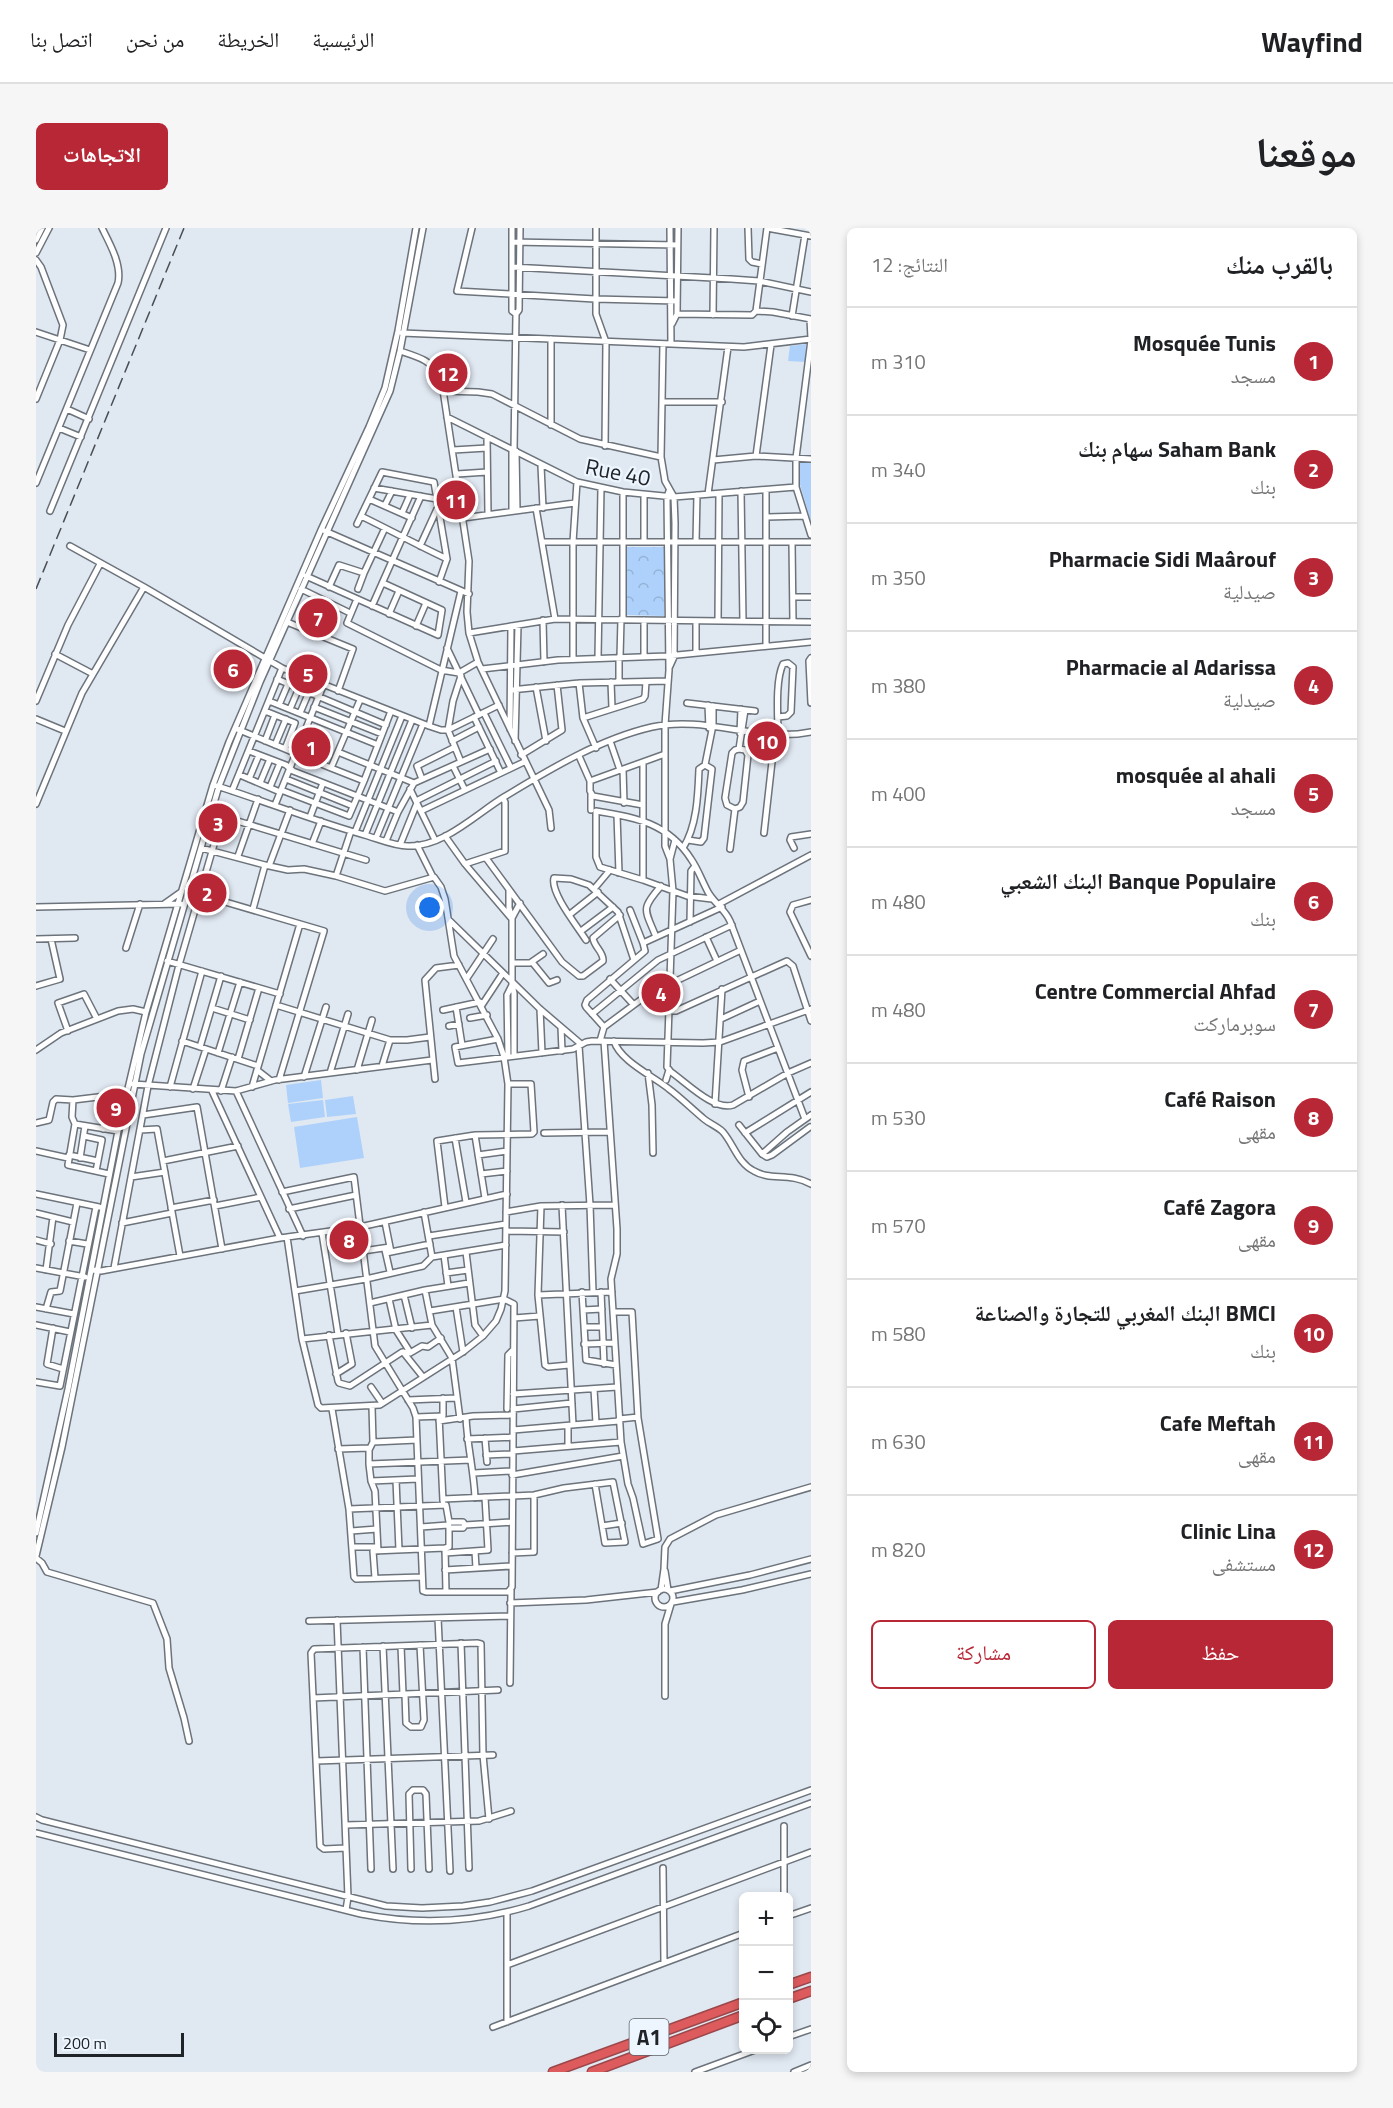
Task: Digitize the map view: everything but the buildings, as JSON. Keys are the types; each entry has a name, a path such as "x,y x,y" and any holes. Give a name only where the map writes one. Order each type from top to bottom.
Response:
{"highway":[{"path":"793,1984 811,1977"},
{"path":"793,1997 811,1990"},
{"name":"A1","path":"553,2072 739,2004"},
{"name":"A1","path":"592,2072 739,2017"}],"street":[{"path":"36,240 42,228"},
{"path":"36,253 49,228"},
{"path":"50,511 166,228"},
{"path":"267,660 301,589 321,530 390,391 400,351 416,228"},
{"path":"189,1741 168,1668 167,1639 153,1603 47,1572 36,1557 62,1447 118,1131 185,891 216,786 238,730 305,575 328,533 372,429 401,333 423,228"},
{"path":"472,228 457,291 677,301"},
{"path":"512,228 512,267 519,310 516,314 515,338 515,510"},
{"path":"515,294 519,267 520,228"},
{"path":"596,228 596,314 606,342 605,446"},
{"path":"670,228 677,301 677,314 672,324"},
{"path":"671,344 670,301 678,228"},
{"path":"713,315 714,228"},
{"path":"748,228 749,260 762,264"},
{"path":"677,314 752,315 756,311 767,228 808,235 792,316"},
{"path":"36,483 119,277 105,229"},
{"path":"512,242 677,245"},
{"path":"36,260 41,267 63,323 60,340 36,399"},
{"path":"512,267 759,281 811,292"},
{"path":"756,311 811,319 811,339 796,458 796,487 811,535"},
{"path":"36,332 90,351"},
{"path":"401,333 729,347 771,345 811,339"},
{"path":"551,339 551,424"},
{"path":"663,344 661,457 668,494 667,542 671,620"},
{"path":"756,456 771,345"},
{"path":"708,494 729,347"},
{"path":"400,351 431,363 441,377 469,561 467,612 469,633 478,662 549,810 550,828"},
{"path":"444,392 485,392 579,439 661,457"},
{"path":"662,402 722,402"},
{"path":"66,409 89,419"},
{"name":"Rue 40","path":"447,417 541,466 576,482 601,488 644,495 674,496 796,487"},
{"path":"59,428 81,437"},
{"path":"487,437 488,514"},
{"path":"453,450 487,448"},
{"path":"713,460 756,456 811,459"},
{"path":"541,466 539,508 555,620"},
{"path":"357,524 382,472 434,482 447,559 439,582"},
{"path":"457,474 487,472"},
{"path":"573,659 573,542 576,482"},
{"path":"374,488 437,499"},
{"path":"597,658 600,619 601,488"},
{"path":"766,490 766,646"},
{"path":"385,505 392,491"},
{"path":"741,491 743,621"},
{"path":"619,682 623,492"},
{"path":"718,621 719,494"},
{"path":"402,513 410,495"},
{"path":"644,495 644,542"},
{"path":"696,542 697,495"},
{"path":"372,606 421,496"},
{"path":"674,496 675,542 665,725 665,846 670,859 673,891 670,1011 666,1062 669,1070 715,1104 726,1107 811,1063"},
{"path":"369,499 412,518"},
{"path":"463,518 575,503"},
{"path":"420,546 438,508"},
{"path":"361,516 447,559"},
{"path":"767,517 805,516"},
{"path":"358,590 385,528"},
{"path":"321,530 469,594"},
{"path":"543,542 811,542"},
{"path":"792,542 793,622"},
{"path":"70,546 282,668 412,720 441,730 448,730 498,705"},
{"path":"36,701 68,625 100,564"},
{"path":"329,587 339,565 364,573"},
{"path":"305,575 438,635 443,610 383,583"},
{"path":"36,804 65,731 93,674 144,587"},
{"path":"301,589 350,613"},
{"path":"389,614 399,591"},
{"path":"429,726 461,591"},
{"path":"793,597 811,597"},
{"path":"357,599 347,623 441,670 460,674"},
{"path":"416,626 426,603"},
{"path":"457,609 467,612"},
{"path":"469,633 543,620 574,619 811,622"},
{"path":"543,620 544,662"},
{"path":"644,620 644,657"},
{"path":"696,621 696,653"},
{"path":"286,622 353,649 338,691"},
{"path":"510,730 514,625"},
{"path":"482,669 573,659 644,657 811,642"},
{"path":"447,648 479,715 511,768"},
{"path":"55,654 93,674"},
{"path":"811,658 809,661 811,703"},
{"path":"461,762 448,730 460,674 478,662"},
{"path":"764,833 778,717 781,669 783,664 788,663 793,667 791,712 787,716 778,717"},
{"path":"232,791 282,668"},
{"path":"278,680 386,725"},
{"path":"513,690 579,683 668,681"},
{"path":"611,682 612,708"},
{"path":"583,718 643,699 646,682"},
{"path":"579,683 583,718 596,748"},
{"path":"279,705 288,684"},
{"path":"521,755 562,730 557,685"},
{"path":"275,805 323,686"},
{"path":"536,687 546,741"},
{"path":"290,709 298,688"},
{"path":"513,690 515,741"},
{"path":"300,713 309,692"},
{"path":"331,768 360,700"},
{"path":"269,701 378,745"},
{"path":"687,703 755,711"},
{"path":"683,848 688,840 696,808 699,769 705,765 711,732 711,705"},
{"path":"314,707 382,734"},
{"path":"740,749 743,709"},
{"path":"265,711 295,724 285,748"},
{"path":"344,829 391,711"},
{"path":"265,741 275,715"},
{"path":"479,715 479,727 501,773"},
{"path":"336,876 402,716"},
{"path":"36,719 65,731"},
{"path":"275,745 286,719"},
{"path":"365,835 412,720"},
{"path":"376,838 423,724"},
{"path":"216,786 353,832 400,845 417,845 445,836 503,798 579,756 610,741 646,729 665,725 711,725 776,735 811,732"},
{"path":"422,779 417,766 479,727"},
{"path":"238,730 364,781"},
{"path":"610,741 622,770 624,802"},
{"path":"386,841 412,786 422,779 490,749"},
{"path":"740,749 745,750 748,755 743,802 735,809 727,805 725,798 732,753 740,749"},
{"path":"249,751 398,812"},
{"path":"338,752 401,778 412,786 435,840"},
{"path":"249,779 259,754"},
{"path":"590,781 665,754"},
{"path":"579,756 590,781 596,861 600,867 691,897 712,898"},
{"path":"260,783 270,759"},
{"path":"400,845 417,802 496,761"},
{"path":"421,811 524,762"},
{"path":"643,762 643,880"},
{"path":"270,787 280,763"},
{"path":"688,840 699,842 704,840 712,769 705,765"},
{"path":"453,766 465,790"},
{"path":"240,775 349,816"},
{"path":"285,779 353,806"},
{"path":"310,817 323,783"},
{"path":"164,904 185,891 201,848 216,786"},
{"path":"591,794 595,798 643,804"},
{"path":"465,864 503,853 506,849 503,798"},
{"path":"238,856 258,799"},
{"path":"402,805 413,812"},
{"path":"730,849 735,809"},
{"path":"253,909 267,866 282,835 290,810"},
{"path":"591,810 643,819 666,832 683,848 712,898 732,925 805,1119"},
{"path":"211,813 366,860"},
{"path":"617,815 619,873"},
{"path":"114,1268 148,1086 179,965 222,817"},
{"path":"312,844 321,821"},
{"path":"794,848 791,837 811,834"},
{"path":"445,836 505,914 512,919"},
{"path":"670,859 675,840"},
{"path":"417,845 433,877 441,887 450,921 453,953 509,1056"},
{"path":"201,848 238,856 267,866 288,870 304,869 336,876 385,891 433,877"},
{"path":"644,943 690,922 811,855"},
{"path":"486,858 564,963 581,976 603,961 593,938 620,915"},
{"path":"690,922 692,869 695,866"},
{"path":"569,915 596,890 610,870"},
{"path":"586,940 569,915 554,886 554,878 571,879 596,890 620,915 622,928 634,960"},
{"path":"656,937 646,907 661,886"},
{"path":"287,1237 302,1339 318,1404 323,1409 372,1407 382,1403 463,1352 483,1336 496,1321 504,1299 506,1284 508,1084 514,993 509,889"},
{"path":"185,891 253,909 324,932 279,1080"},
{"path":"811,900 794,905 790,912 811,955"},
{"path":"512,919 520,903"},
{"path":"126,948 140,904"},
{"path":"36,906 182,904"},
{"path":"105,1206 146,1011 182,904"},
{"path":"581,931 612,907"},
{"path":"604,1027 585,1006 585,1002 645,951 644,943 630,910"},
{"path":"450,921 512,983 580,1045 593,1292"},
{"path":"252,1087 300,924"},
{"path":"592,1014 658,960 732,925"},
{"path":"706,937 717,962"},
{"path":"36,939 75,938"},
{"path":"36,986 60,980 51,939"},
{"path":"467,978 493,939"},
{"path":"613,1312 632,1312 638,1417 658,1540 642,1544 623,1456 619,1420 614,1342 612,1292 612,1273 617,1254 602,1041 604,1027 662,984 741,950"},
{"path":"512,963 532,962 543,954"},
{"path":"167,961 280,994"},
{"path":"670,1011 676,1011 785,961 793,966 811,1021"},
{"path":"532,962 549,983 557,980"},
{"path":"435,1079 424,980 436,968 459,965"},
{"path":"170,1087 202,971"},
{"path":"443,1010 481,1004 503,973"},
{"path":"193,1089 221,976"},
{"path":"610,980 633,1004"},
{"path":"218,1053 240,982"},
{"path":"221,1091 250,1020 259,988"},
{"path":"715,1104 722,989"},
{"path":"68,1031 58,1003 84,994 97,1019"},
{"path":"721,1018 760,1001"},
{"path":"276,1005 390,1040 430,1036"},
{"path":"304,1077 327,1007"},
{"path":"456,1007 462,1045"},
{"path":"212,1008 250,1020"},
{"path":"36,1050 55,1036 97,1019 126,1009 146,1011"},
{"path":"540,1009 542,1053"},
{"path":"498,1039 454,1047 459,1064 509,1056 573,1050 586,1041 720,1042 809,1010"},
{"path":"330,1073 348,1014"},
{"path":"470,1018 487,1015"},
{"path":"357,1070 372,1020"},
{"path":"449,1026 459,1024"},
{"path":"561,1027 562,1051"},
{"path":"382,1066 390,1040"},
{"path":"182,1041 258,1068 271,1081"},
{"path":"614,1041 621,1054 721,1130 743,1162 753,1171 765,1175 793,1177 811,1184"},
{"path":"749,1096 742,1070 744,1061 778,1048"},
{"path":"132,1084 236,1091 271,1081 432,1060"},
{"path":"666,1080 669,1070"},
{"path":"648,1073 652,1105 652,1153"},
{"path":"446,1207 436,1141 475,1135 531,1134 534,1131 531,1084 508,1084"},
{"path":"212,1091 280,1238"},
{"path":"236,1091 303,1236"},
{"path":"745,1133 811,1092"},
{"path":"36,1123 49,1120 53,1102 56,1099 107,1097 103,1129"},
{"path":"74,1100 72,1119 75,1124 68,1166 110,1174"},
{"path":"143,1115 197,1107 222,1249"},
{"path":"762,1154 811,1115"},
{"path":"75,1124 118,1131"},
{"path":"740,1125 762,1154 771,1156 810,1127"},
{"path":"80,1158 85,1126"},
{"path":"140,1130 157,1128 180,1256"},
{"path":"544,1133 610,1132"},
{"path":"475,1135 485,1198"},
{"path":"84,1136 102,1140 96,1171"},
{"path":"455,1138 465,1202"},
{"path":"163,1161 238,1146"},
{"path":"36,1151 98,1161"},
{"path":"478,1155 507,1151"},
{"path":"481,1174 507,1171"},
{"path":"131,1177 165,1172"},
{"path":"282,1191 353,1177 376,1348 416,1417 424,1592 511,1590"},
{"path":"36,1194 96,1207 105,1206"},
{"path":"93,1270 280,1238 360,1227 507,1194"},
{"path":"289,1209 357,1195"},
{"path":"122,1223 172,1210 261,1197"},
{"path":"46,1309 51,1292 60,1291 77,1203"},
{"path":"562,1205 572,1403 568,1446"},
{"path":"506,1212 541,1206 615,1205"},
{"path":"541,1206 538,1295 546,1367 569,1365"},
{"path":"36,1382 60,1386 96,1207"},
{"path":"424,1212 432,1257"},
{"path":"36,1213 73,1222"},
{"path":"46,1270 53,1217"},
{"path":"386,1221 390,1272"},
{"path":"429,1236 506,1228 564,1232"},
{"path":"322,1233 338,1334"},
{"path":"36,1240 51,1244"},
{"path":"69,1241 87,1245"},
{"path":"363,1251 430,1244"},
{"path":"296,1291 423,1266 432,1257 506,1245"},
{"path":"466,1252 475,1326 483,1336"},
{"path":"444,1255 448,1286"},
{"path":"36,1269 92,1278"},
{"path":"446,1273 468,1270"},
{"path":"370,1303 425,1290 469,1283"},
{"path":"425,1290 432,1325 452,1358 456,1398 463,1418 474,1473 475,1498"},
{"path":"582,1292 587,1361 616,1365"},
{"path":"601,1292 604,1364"},
{"path":"538,1295 612,1292"},
{"path":"404,1295 412,1328"},
{"path":"389,1299 396,1330 406,1352 423,1377"},
{"path":"430,1311 504,1299 514,1304 511,1411"},
{"path":"456,1307 463,1352"},
{"path":"36,1308 74,1314"},
{"path":"583,1310 602,1309"},
{"path":"36,1533 86,1310"},
{"path":"514,1318 540,1316"},
{"path":"36,1325 70,1332"},
{"path":"302,1339 432,1325"},
{"path":"584,1327 602,1327"},
{"path":"53,1328 47,1364 63,1369"},
{"path":"336,1374 352,1364 346,1333"},
{"path":"329,1335 339,1383 353,1385 385,1363 422,1346 428,1347 441,1338"},
{"path":"584,1344 614,1342"},
{"path":"510,1683 513,1433 508,1354 513,1350"},
{"path":"371,1387 382,1403"},
{"path":"513,1394 617,1387"},
{"path":"594,1389 596,1423"},
{"path":"443,1398 443,1414 439,1419 443,1502 447,1505 449,1525 449,1547 445,1550 446,1592"},
{"path":"408,1400 456,1398"},
{"path":"416,1417 463,1418 572,1403"},
{"path":"372,1407 369,1464 370,1481 375,1490 376,1508 377,1549 373,1551 375,1578"},
{"path":"332,1409 350,1509 355,1579 422,1577"},
{"path":"467,1439 638,1417"},
{"path":"485,1438 487,1462"},
{"path":"338,1449 417,1440"},
{"path":"486,1455 621,1442"},
{"path":"474,1473 512,1473 623,1456"},
{"path":"369,1464 471,1460"},
{"path":"370,1481 418,1479"},
{"path":"396,1480 399,1550"},
{"path":"350,1509 419,1506 485,1497 534,1495 595,1484 614,1482 625,1542 605,1544 595,1484"},
{"path":"664,1696 665,1624 660,1606 656,1601 664,1569 665,1545 672,1538 716,1515 811,1487"},
{"path":"512,1552 534,1552 534,1495"},
{"path":"352,1547 399,1550 488,1550 485,1497"},
{"path":"421,1527 463,1522 465,1525 512,1522"},
{"path":"602,1526 622,1523"},
{"path":"351,1531 377,1528"},
{"path":"475,1551 476,1568"},
{"path":"510,1603 586,1600 669,1591 811,1559"},
{"path":"446,1570 512,1566"},
{"path":"786,1566 790,1580"},
{"path":"777,1568 780,1582"},
{"path":"664,1569 669,1591 673,1595 665,1624"},
{"path":"660,1606 667,1607 672,1603 725,1594 811,1574"},
{"path":"309,1621 510,1616"},
{"path":"438,1618 450,1871"},
{"path":"337,1620 348,1897 346,1910"},
{"path":"461,1643 469,1868"},
{"path":"346,1848 324,1849 320,1846 313,1698 312,1651 314,1649 461,1643 477,1643 482,1646 483,1755 489,1819"},
{"path":"401,1646 406,1723 413,1728 423,1723 420,1645"},
{"path":"383,1646 393,1869"},
{"path":"363,1647 371,1869"},
{"path":"313,1698 498,1690"},
{"path":"316,1761 493,1755"},
{"path":"411,1869 409,1794 413,1790 423,1790 426,1793 429,1869"},
{"path":"36,1817 348,1897 397,1907 449,1907 504,1899 545,1887 811,1790"},
{"path":"36,1833 390,1919 464,1920 507,1912 549,1899 811,1803"},
{"path":"345,1826 467,1821 489,1819 511,1811"},
{"path":"784,1826 784,1892"},
{"path":"507,1965 811,1852"},
{"path":"663,1868 664,1963"},
{"path":"545,1887 549,1899"},
{"path":"793,1915 811,1908"},
{"path":"507,1912 507,2022"},
{"path":"493,2027 739,1935"},
{"path":"793,2035 811,2028"},
{"path":"694,2072 742,2054"},
{"path":"794,2072 811,2066"}],"green space":[{"path":"806,344 805,362 788,361 790,346"},
{"path":"799,460 811,462 811,522 799,481"},
{"path":"627,547 666,547 664,616 627,615"},
{"path":"321,1080 323,1098 288,1103 286,1085"},
{"path":"353,1096 356,1114 327,1117 325,1100"},
{"path":"323,1100 325,1117 291,1122 288,1104"},
{"path":"357,1117 364,1158 300,1168 294,1127"}],"railway":[{"path":"36,589 184,228"}],"place":[{"name":"Clinic Lina","path":"448,373"},
{"name":"Cafe Meftah","path":"456,500"},
{"name":"Centre Commercial Ahfad","path":"318,618"},
{"name":"Banque Populaire البنك الشعبي","path":"233,669"},
{"name":"mosquée al ahali","path":"308,674"},
{"name":"BMCI البنك المغربي للتجارة والصناعة","path":"767,741"},
{"name":"Mosquée Tunis","path":"311,747"},
{"name":"Pharmacie Sidi Maârouf","path":"218,823"},
{"name":"Saham Bank سهام بنك","path":"207,893"},
{"name":"Pharmacie al Adarissa","path":"661,993"},
{"name":"Café Zagora","path":"116,1108"},
{"name":"Café Raison","path":"349,1240"}]}
